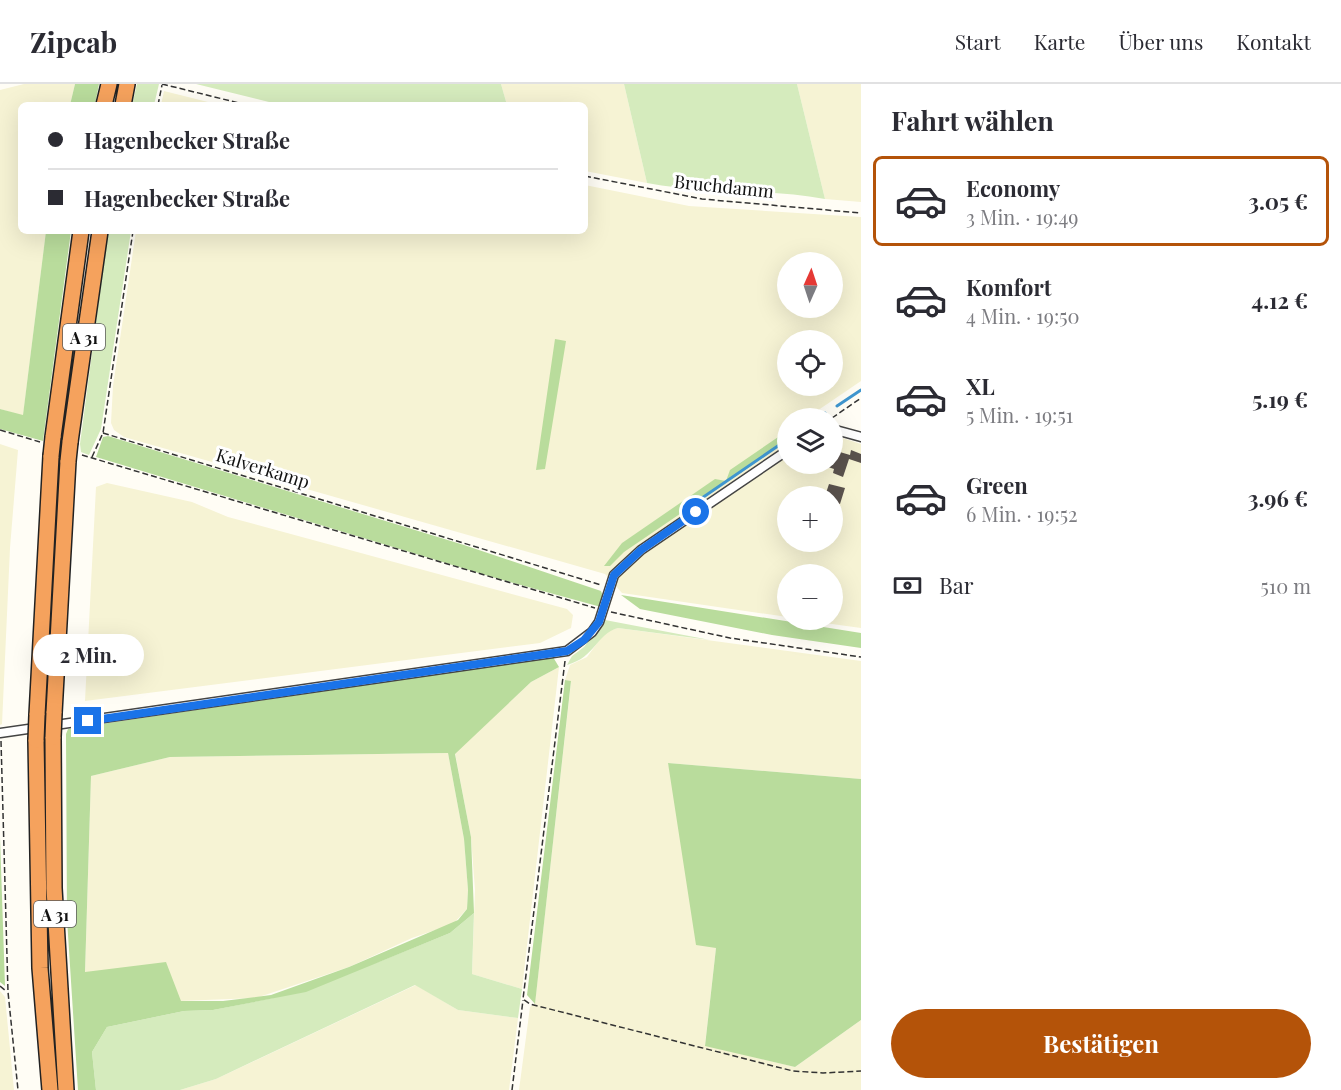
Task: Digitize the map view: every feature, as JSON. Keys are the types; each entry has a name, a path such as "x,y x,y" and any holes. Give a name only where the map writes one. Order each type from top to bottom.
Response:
{"highway":[{"path":"105,102 109,84"},
{"path":"124,102 127,84"},
{"name":"A 31","path":"50,1090 40,968 36,740 52,437 81,234"},
{"name":"A 31","path":"66,1090 54,888 53,737 68,461 100,234"}],"street":[{"path":"843,432 861,437"},
{"path":"0,735 567,651 592,632 603,610 614,575 641,550 777,457"}],"path":[{"path":"159,102 162,84 235,102"},
{"name":"Bruchdamm","path":"588,177 702,199 861,213"},
{"path":"133,234 103,433 92,458 603,610 700,632 861,657"},
{"path":"843,410 861,398"},
{"name":"Kalverkamp","path":"103,433 610,588"},
{"path":"512,1090 567,651"},
{"path":"0,735 8,992 18,1090"},
{"path":"0,986 8,992"},
{"path":"523,999 530,1004 793,1071 824,1073 861,1071"}],"shaded area":[{"path":"24,84 75,84 71,102 18,102 18,234 46,234 23,416 0,409 0,90"},
{"path":"501,84 624,84 647,183 588,172 588,102 506,102"},
{"path":"797,84 861,84 861,202 825,199"},
{"path":"164,91 208,102 162,102"},
{"path":"588,186 689,206 861,217 861,381 843,393 843,330 777,330 777,396 839,396 821,408 777,408 777,474 843,474 843,438 861,444 861,628 843,626 843,564 777,564 777,616 622,593 605,574 124,437 114,430 111,423 113,386 136,234 588,234"},
{"path":"0,444 18,450 10,548 2,724 0,725"},
{"path":"107,483 192,502 228,517 567,609 573,615 571,628 540,643 85,701 96,487"},
{"path":"618,628 861,661 861,779 668,763 716,948 705,1045 795,1067 861,1020 861,1090 519,1090 530,1007 535,1003 571,682 565,680 570,665 587,657 606,631"},
{"path":"559,667 522,989 472,974 475,890 471,837 455,753 531,682"},
{"path":"448,753 464,839 468,890 467,909 453,924 412,938 349,967 256,998 180,1001 85,973 91,776 170,757"},
{"path":"416,985 458,1010 518,1018 509,1090 180,1090 216,1079"},
{"path":"0,991 5,997 14,1090 0,1090"}],"green space":[{"path":"75,84 99,84 96,102 71,102"},
{"path":"137,84 159,84 155,102 133,102"},
{"path":"196,84 501,84 506,102 269,102"},
{"path":"624,84 797,84 825,199 781,193 691,189 647,183"},
{"path":"46,234 71,234 43,441 0,429 0,409 23,415"},
{"path":"108,234 131,234 101,429 89,455 81,452 80,444"},
{"path":"555,339 566,341 545,469 536,470"},
{"path":"108,436 464,545 601,591 604,599 601,607 492,577 96,457 103,437"},
{"path":"777,438 777,448 624,552 610,566 604,566 622,543 715,479 726,481 730,470"},
{"path":"621,595 777,620 777,630 842,630 861,633 861,648 772,635 640,609"},
{"path":"605,620 710,640 618,628 605,635 584,657 567,665 572,656 584,647"},
{"path":"553,657 559,667 531,682 455,754 471,837 474,913 450,933 306,992 213,1010 184,1011 107,1027 92,1052 96,1090 78,1090 67,919 66,734 68,729","holes":["448,753 464,839 468,890 467,909 458,920 349,967 271,995 223,1001 181,1001 166,962 85,972 91,776 170,757"]},
{"path":"565,680 571,681 535,1004 527,995"},
{"path":"668,763 861,779 861,1020 795,1067 705,1046 716,948 696,945"},
{"path":"0,837 5,986 0,982"},
{"path":"474,913 472,974 522,989 518,1018 458,1010 415,985 216,1079 180,1090 96,1090 92,1052 107,1027 184,1011 213,1010 273,998 381,961 450,933"}],"building":[{"path":"851,450 861,454 861,463 849,459 843,477 836,474 843,474 843,453 850,455"}],"waterway":[{"path":"837,406 861,390"},
{"path":"683,511 777,447"}],"route":[{"path":"88,721 567,651 584,640 599,622 614,575 641,550 696,512"}]}
